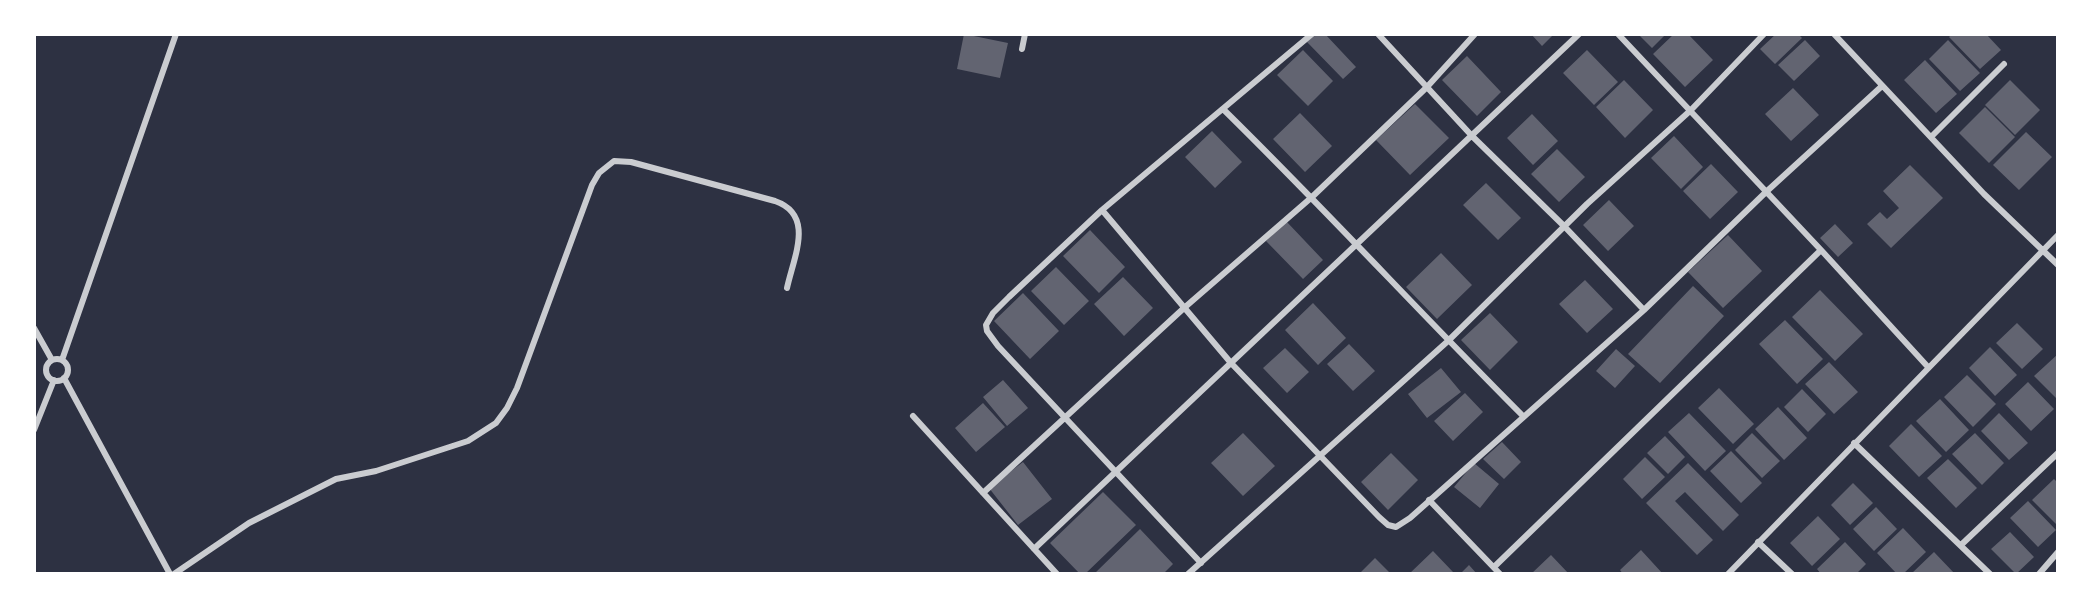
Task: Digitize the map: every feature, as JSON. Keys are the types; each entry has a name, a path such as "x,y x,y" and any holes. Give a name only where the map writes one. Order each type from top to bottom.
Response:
{"street":[{"path":"62,360 176,34"},
{"path":"1022,49 1025,34"},
{"path":"1201,563 998,346 987,332 986,325 993,313 1009,297 1102,210 1312,34"},
{"path":"1378,34 1472,136 1564,226 1644,310"},
{"path":"983,493 1184,308 1312,197 1427,87 1475,34"},
{"path":"1034,549 1580,34"},
{"path":"1618,34 1928,367"},
{"path":"1188,573 1448,341 1564,226 1691,110 1764,34"},
{"path":"1834,34 1984,195 2058,265"},
{"path":"1931,137 2004,64"},
{"path":"1102,210 1231,363 1378,517 1388,525 1396,527 1402,525 1644,310 1766,192 1882,86"},
{"path":"1224,110 1312,197 1448,341 1523,416"},
{"path":"64,378 172,573 249,523 336,479 376,471 428,456 468,441 496,423 517,388 592,185 599,173 614,161 631,162 775,201 790,208 799,224 799,234 787,288"},
{"path":"1728,573 2058,235"},
{"path":"1494,567 1821,250"},
{"path":"34,328 52,360"},
{"path":"52,360 62,360 68,368 68,373 64,378 54,380 48,376 46,367 52,360"},
{"path":"34,430 54,380"},
{"path":"913,416 1058,573"},
{"path":"1854,443 1990,573"},
{"path":"1961,545 2058,453"},
{"path":"1429,500 1500,573"},
{"path":"1758,542 1792,573"},
{"path":"2039,573 2058,552"}],"building":[{"path":"964,34 1008,43 1000,78 957,69"},
{"path":"1315,34 1325,34 1356,67 1343,79 1307,42"},
{"path":"1531,34 1554,34 1542,46"},
{"path":"1638,34 1666,34 1652,48"},
{"path":"1674,34 1688,34 1713,60 1685,87 1653,54"},
{"path":"1776,34 1798,34 1802,38 1775,64 1760,49"},
{"path":"1952,34 1986,34 2001,50 1980,69 1949,37"},
{"path":"1805,40 1820,56 1794,81 1778,65"},
{"path":"1948,40 1980,73 1960,91 1929,59"},
{"path":"1303,50 1333,81 1308,106 1277,75"},
{"path":"1587,50 1618,82 1594,105 1563,73"},
{"path":"1467,56 1501,92 1477,116 1442,80"},
{"path":"1925,60 1957,94 1936,113 1904,80"},
{"path":"1624,80 1653,110 1625,138 1596,107"},
{"path":"2010,80 2040,110 2015,135 1985,105"},
{"path":"1793,88 1819,115 1791,141 1765,114"},
{"path":"1415,104 1449,138 1410,175 1376,140"},
{"path":"1985,107 2015,137 1989,163 1959,133"},
{"path":"1300,113 1332,146 1305,172 1273,139"},
{"path":"1532,114 1558,141 1533,165 1507,138"},
{"path":"1212,131 1242,162 1215,188 1185,157"},
{"path":"2026,132 2052,157 2019,190 1993,165"},
{"path":"1674,136 1703,167 1681,189 1651,158"},
{"path":"1557,149 1585,177 1559,202 1531,174"},
{"path":"1711,164 1738,192 1710,219 1683,191"},
{"path":"1910,165 1943,198 1891,248 1867,224 1880,212 1887,219 1899,208 1883,191"},
{"path":"1486,183 1521,218 1498,240 1463,205"},
{"path":"1609,200 1634,226 1608,251 1583,225"},
{"path":"1286,221 1323,260 1303,279 1266,241"},
{"path":"1835,224 1853,243 1838,257 1820,238"},
{"path":"1090,230 1125,267 1099,293 1063,256"},
{"path":"1728,235 1762,271 1723,308 1688,272"},
{"path":"1441,253 1472,285 1437,319 1406,287"},
{"path":"1056,267 1089,301 1064,325 1031,291"},
{"path":"1123,277 1153,308 1124,336 1094,304"},
{"path":"1585,280 1613,309 1587,333 1559,304"},
{"path":"1693,286 1724,316 1660,383 1628,354"},
{"path":"1820,290 1863,334 1835,361 1792,317"},
{"path":"1023,293 1059,331 1030,359 994,321"},
{"path":"1313,303 1346,338 1318,365 1285,330"},
{"path":"1490,313 1518,342 1490,370 1461,340"},
{"path":"1785,320 1823,359 1797,384 1759,344"},
{"path":"2017,323 2043,349 2022,369 1996,343"},
{"path":"1349,344 1375,371 1353,391 1327,364"},
{"path":"1990,347 2017,375 1995,396 1969,368"},
{"path":"1285,348 1309,372 1287,393 1263,368"},
{"path":"1616,349 1635,366 1615,388 1596,371"},
{"path":"2058,354 2058,400 2034,376"},
{"path":"1829,362 1858,392 1834,414 1805,384"},
{"path":"1441,368 1461,392 1427,418 1408,394"},
{"path":"1967,375 1996,404 1973,427 1944,397"},
{"path":"1003,380 1028,408 1007,426 983,397"},
{"path":"2028,382 2054,409 2031,431 2005,404"},
{"path":"1719,388 1754,424 1733,444 1698,408"},
{"path":"1802,389 1826,414 1808,432 1784,407"},
{"path":"1465,393 1483,412 1453,441 1434,421"},
{"path":"1940,399 1969,430 1946,452 1916,421"},
{"path":"983,403 1005,427 976,452 955,428"},
{"path":"1778,407 1807,438 1784,460 1755,429"},
{"path":"1689,413 1726,451 1705,471 1668,432"},
{"path":"1999,413 2028,443 2009,460 1981,431"},
{"path":"1911,424 1942,456 1919,477 1889,446"},
{"path":"1243,433 1275,466 1243,496 1211,463"},
{"path":"1752,433 1780,461 1762,478 1735,450"},
{"path":"1975,433 2004,463 1982,485 1952,454"},
{"path":"1665,436 1685,457 1668,474 1647,453"},
{"path":"1502,442 1521,462 1504,479 1483,459"},
{"path":"1731,451 1762,483 1741,503 1710,471"},
{"path":"1391,453 1418,480 1388,510 1361,482"},
{"path":"1645,457 1665,477 1642,499 1623,479"},
{"path":"1948,459 1977,488 1956,508 1927,478"},
{"path":"1023,462 1052,499 1018,525 989,488"},
{"path":"1474,463 1499,484 1480,508 1454,487"},
{"path":"1688,463 1739,515 1723,531 1685,492 1675,501 1713,540 1697,555 1646,503"},
{"path":"2054,479 2058,483 2058,526 2032,500"},
{"path":"1853,483 1873,503 1850,525 1831,505"},
{"path":"1103,492 1136,525 1085,574 1080,574 1050,543"},
{"path":"2028,501 2056,530 2038,547 2010,518"},
{"path":"1876,507 1897,529 1874,551 1853,529"},
{"path":"1818,516 1840,539 1812,566 1790,543"},
{"path":"1903,528 1926,552 1903,574 1897,574 1877,553"},
{"path":"1140,529 1173,564 1163,574 1094,574"},
{"path":"2010,532 2034,557 2016,574 1991,549"},
{"path":"1845,542 1866,564 1856,574 1821,574 1817,569"},
{"path":"1641,550 1663,574 1623,574 1620,570"},
{"path":"1433,551 1453,572 1451,574 1409,574"},
{"path":"1934,552 1955,574 1911,574"},
{"path":"1551,555 1569,574 1531,574"},
{"path":"1375,558 1391,574 1359,574"},
{"path":"1469,565 1477,574 1460,574"}]}
